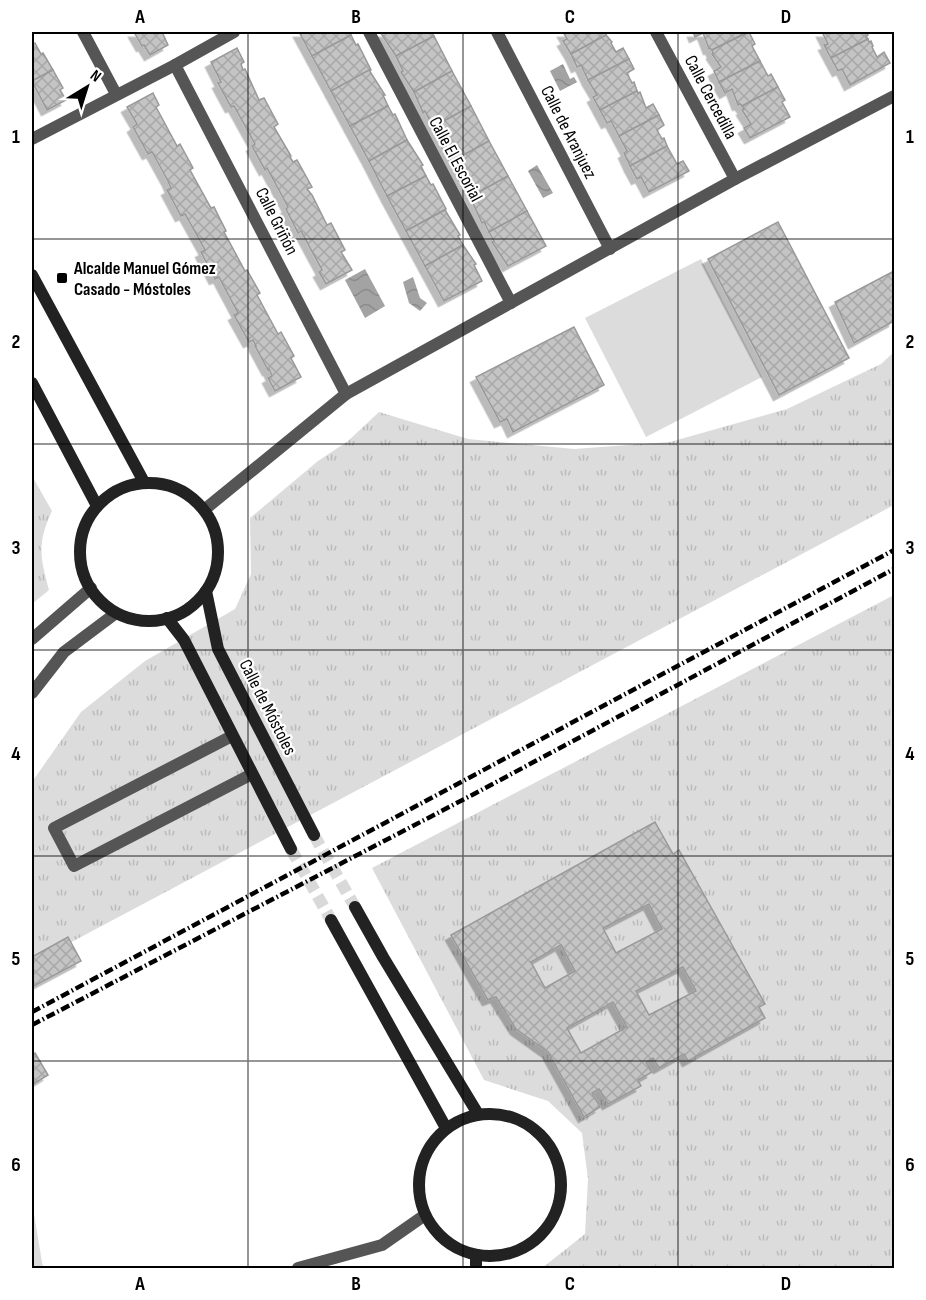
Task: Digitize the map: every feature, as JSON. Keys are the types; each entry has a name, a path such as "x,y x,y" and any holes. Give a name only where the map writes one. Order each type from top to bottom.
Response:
{"main road":[{"path":"32,274 144,482"},
{"path":"32,383 97,506"},
{"path":"144,482 167,485 188,495 204,510 214,529 218,550 215,572 206,591 189,608 167,618 150,621 133,619 117,613 102,602 91,588 82,568 80,546 85,525 97,506 110,494 144,482"},
{"name":"Calle de Móstoles","path":"206,591 218,649 314,835"},
{"path":"167,618 184,640 291,849"},
{"path":"356,907 383,957 478,1114"},
{"path":"331,920 447,1128"},
{"path":"478,1114 503,1114 526,1123 545,1138 558,1159 562,1184 559,1208 548,1229 530,1246 507,1255 476,1262 438,1234 425,1215 418,1192 420,1168 430,1146 447,1128 461,1119 478,1114"},
{"path":"507,1255 507,1269"}],"street":[{"path":"83,32 116,94"},
{"path":"32,139 234,32"},
{"name":"Calle El Escorial","path":"369,32 511,303"},
{"name":"Calle de Aranjuez","path":"497,32 610,249"},
{"name":"Calle Cercedilla","path":"656,32 735,179"},
{"name":"Calle Griñón","path":"175,65 346,394"},
{"path":"204,510 346,394 735,179 894,96"},
{"path":"32,639 91,588"},
{"path":"32,693 64,652 117,613"},
{"path":"232,736 54,828 74,866 252,774"},
{"path":"298,1269 382,1245 425,1215"}],"green space":[{"path":"701,259 762,377 646,437 585,318"},
{"path":"894,352 894,505 32,963 32,782 81,712 145,661 235,609 251,574 250,518 318,461 348,441 379,412 468,439 574,449 670,442 787,409 881,364"},
{"path":"32,476 52,511 42,541 42,559 49,590 32,604"},
{"path":"894,595 894,1268 542,1268 585,1234 588,1179 582,1133 548,1101 484,1080 372,868"},
{"path":"32,1202 43,1268 32,1268"}],"water":[{"path":"563,64 570,79 574,77 577,82 560,91 550,71"},
{"path":"537,165 553,193 543,198 528,171"},
{"path":"365,269 385,306 365,318 345,280"},
{"path":"413,277 420,298 427,303 420,311 409,303 403,282"}],"building":[{"path":"134,32 162,32 168,45 150,55"},
{"path":"299,32 349,32 351,35 312,56"},
{"path":"380,32 431,32 434,36 396,56"},
{"path":"563,32 606,32 606,35 571,54 563,41 567,39"},
{"path":"693,32 747,32 712,50 709,49 703,33 695,37"},
{"path":"749,32 755,44 752,46 760,61 719,82 714,71 721,67 712,54 712,50"},
{"path":"822,32 866,32 868,39 831,58 824,45 828,44"},
{"path":"351,35 371,70 331,91 312,56"},
{"path":"606,35 616,52 623,48 629,59 588,80 581,65 577,67 571,54"},
{"path":"434,36 452,71 414,92 401,72 403,71 396,56"},
{"path":"868,39 877,57 884,52 890,63 850,85 842,69 838,71 831,58"},
{"path":"35,43 53,70 32,81 32,45"},
{"path":"237,48 244,62 241,64 243,70 245,69 259,100 264,98 278,124 274,127 290,157 293,162 297,160 312,187 307,189 327,225 331,223 345,250 341,252 352,270 326,284 319,272 322,270 301,231 298,233 286,209 288,207 252,146 255,144 218,83 221,82 211,62"},
{"path":"629,59 634,69 627,73 637,91 600,110 593,97 597,95 588,80"},
{"path":"760,61 768,76 771,74 778,87 742,106 738,105 732,89 725,93 719,82"},
{"path":"53,70 63,88 60,90 66,100 47,110 32,81"},
{"path":"369,70 385,95 383,95 388,106 350,126 331,91"},
{"path":"452,71 471,106 433,127 425,111 423,113 414,92"},
{"path":"778,87 785,100 782,102 790,117 750,138 744,128 751,124 742,106"},
{"path":"637,91 640,92 646,108 653,104 659,115 619,136 611,121 607,123 600,110"},
{"path":"153,93 159,105 156,107 177,146 180,144 193,168 190,170 211,208 214,207 226,231 224,232 260,293 257,295 278,334 281,332 294,356 291,358 301,377 275,391 268,378 272,376 269,369 253,340 249,342 234,315 238,313 219,277 215,279 201,252 205,250 185,214 181,216 167,190 171,188 168,181 152,152 148,154 133,127 137,124 127,107"},
{"path":"388,106 393,115 395,114 407,140 369,161 350,126"},
{"path":"471,106 489,141 451,162 447,152 444,153 433,127"},
{"path":"659,115 664,125 657,130 667,146 630,166 624,153 627,151 619,136"},
{"path":"407,140 423,165 421,166 426,176 387,196 369,161"},
{"path":"489,141 508,176 470,197 463,181 460,183 455,172 457,171 451,162"},
{"path":"667,146 677,164 683,161 689,171 649,192 641,177 637,179 630,166"},
{"path":"426,176 431,185 433,184 446,209 406,231 387,196"},
{"path":"508,176 527,211 489,232 484,222 482,223 470,197"},
{"path":"445,210 460,235 458,236 463,245 425,266 406,231"},
{"path":"527,211 546,246 508,266 492,242 494,241 489,232"},
{"path":"778,222 849,358 779,395 708,259"},
{"path":"463,245 476,264 474,265 482,281 444,301 425,266"},
{"path":"894,271 894,321 854,343 835,302"},
{"path":"574,327 604,385 513,432 507,419 500,422 476,377"},
{"path":"655,822 673,854 679,850 765,1004 759,1007 765,1018 688,1061 684,1054 659,1068 653,1058 646,1062 652,1072 638,1080 641,1086 608,1104 599,1089 592,1093 600,1107 584,1117 548,1052 516,1029 496,997 488,1000 451,935","holes":["649,904 662,929 616,953 603,928","561,945 575,971 545,988 531,962","683,967 696,991 649,1015 636,991","613,1002 627,1027 581,1053 567,1028"]},
{"path":"68,937 81,961 32,987 32,957"},
{"path":"35,1053 48,1075 32,1085 32,1055"}],"tunnel":[{"path":"314,835 355,907"},
{"path":"291,849 331,920"}],"railway":[{"path":"32,1012 894,550"},
{"path":"32,1025 474,794 894,569"}],"place":[{"name":"Alcalde Manuel Gómez Casado - Móstoles","path":"62,278"}]}
